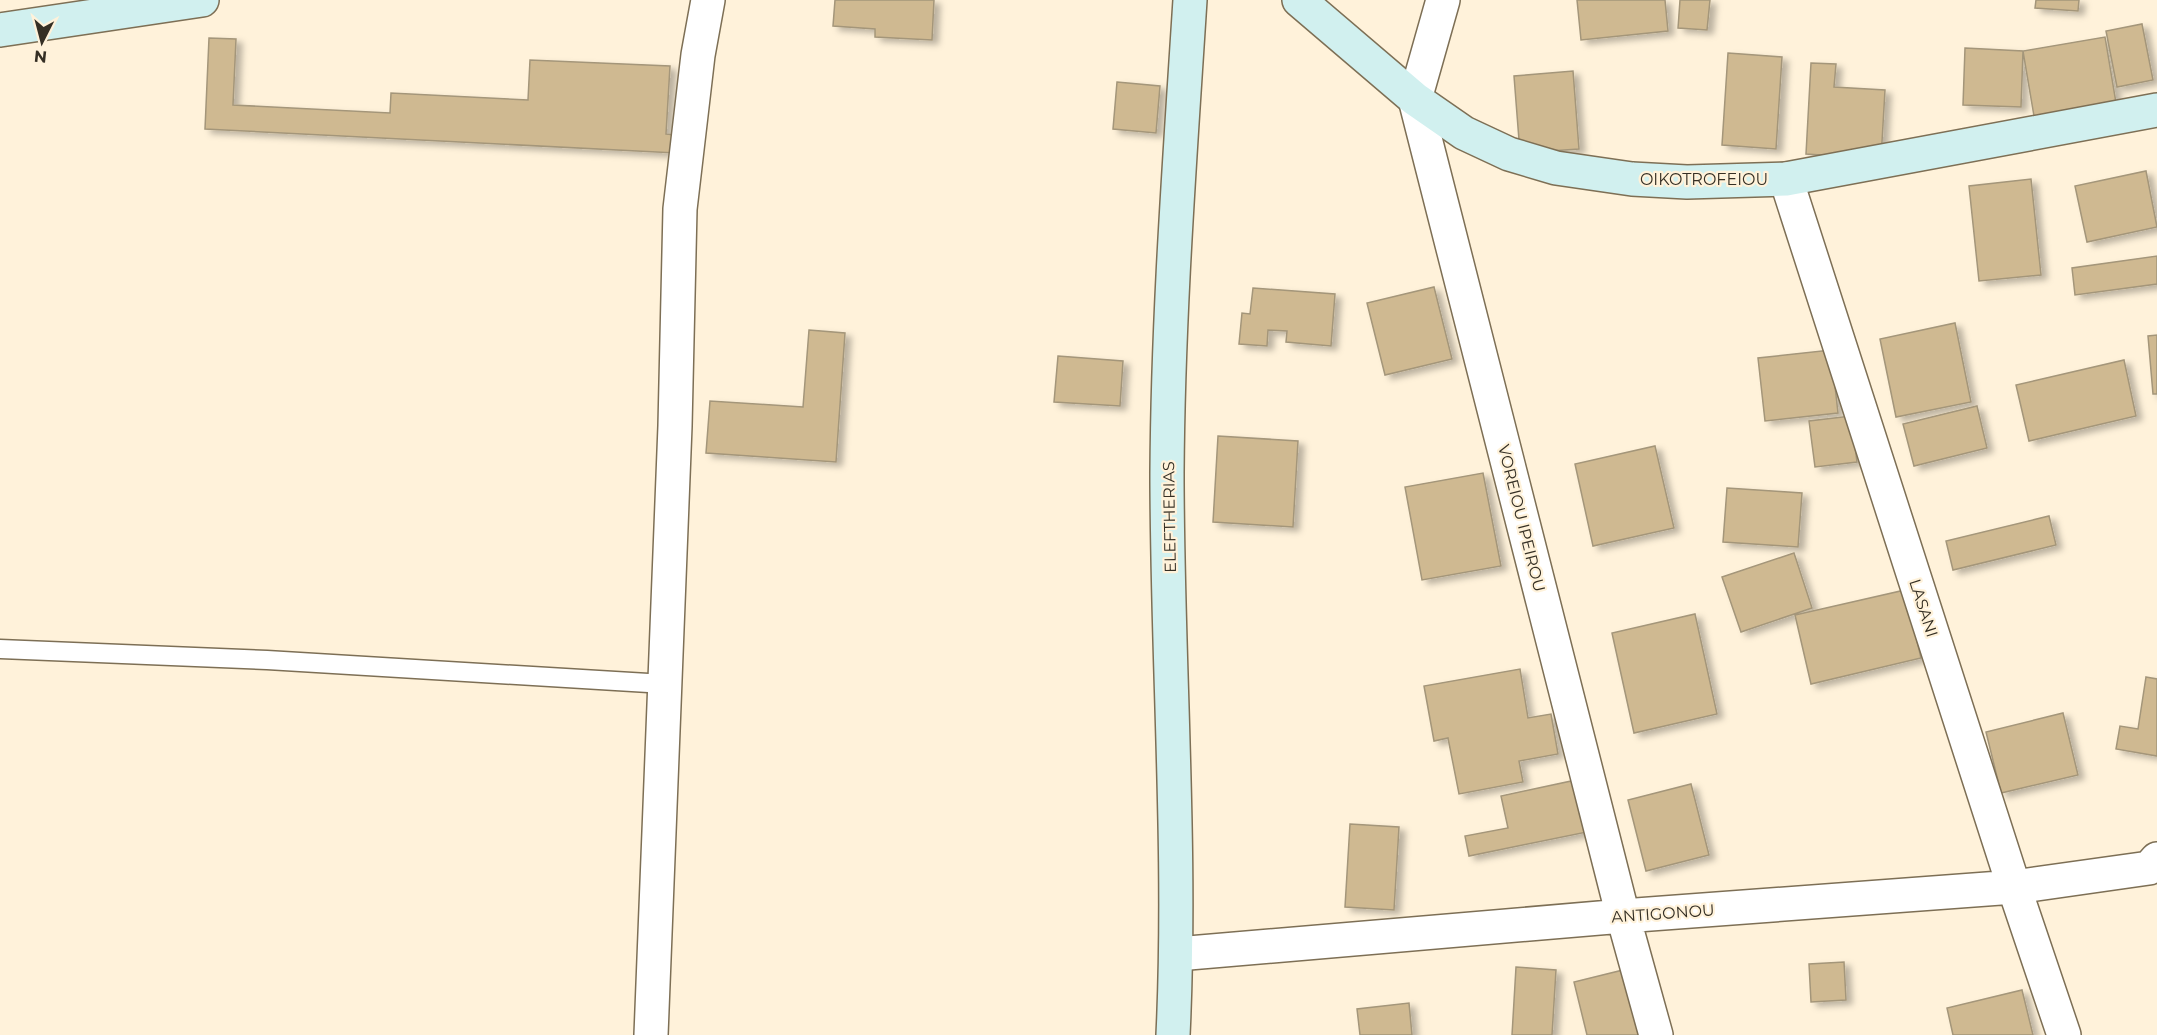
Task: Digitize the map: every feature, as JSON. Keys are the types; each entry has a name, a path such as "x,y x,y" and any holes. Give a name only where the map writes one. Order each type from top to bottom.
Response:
{"street":[{"path":"0,30 201,0"},
{"path":"651,1035 675,426 680,209 698,56 708,0"},
{"name":"ELEFTHERIAS","path":"1173,1035 1177,954 1167,473 1174,247 1190,0"},
{"name":"OIKOTROFEIOU","path":"1299,0 1415,99 1464,133 1509,154 1556,168 1632,179 1687,182 1786,179 2157,110"},
{"path":"1415,99 1443,0"},
{"name":"VOREIOU IPEIROU","path":"1415,99 1623,916 1656,1035"},
{"name":"LASANI","path":"1786,179 2014,887 2064,1035"},
{"name":"ANTIGONOU","path":"1177,954 1623,916 2014,887 2153,864"}],"lane":[{"path":"0,649 267,660 665,684"}],"building":[{"path":"835,0 934,0 932,40 875,37 875,29 833,26"},
{"path":"1577,0 1665,0 1668,31 1581,40"},
{"path":"1680,0 1710,0 1707,30 1678,28"},
{"path":"2036,0 2079,0 2078,11 2035,8"},
{"path":"2142,24 2153,80 2117,87 2106,31"},
{"path":"2105,37 2117,109 2035,122 2023,51"},
{"path":"209,38 236,39 233,105 390,113 391,93 528,100 530,60 670,66 666,134 677,135 676,153 205,129"},
{"path":"1965,48 2023,51 2021,107 1963,105"},
{"path":"1728,53 1782,57 1776,149 1722,145"},
{"path":"1811,63 1836,64 1834,87 1885,90 1881,159 1806,154"},
{"path":"1573,71 1579,149 1520,153 1514,76"},
{"path":"1117,82 1160,86 1156,133 1113,129"},
{"path":"2146,171 2157,227 2087,242 2075,186"},
{"path":"2031,179 2041,275 1979,281 1969,186"},
{"path":"2157,256 2157,284 2075,295 2072,268"},
{"path":"1434,287 1452,359 1385,375 1367,303"},
{"path":"1253,288 1335,294 1331,346 1286,342 1287,331 1268,330 1267,346 1239,344 1242,313 1250,314"},
{"path":"1955,323 1971,402 1896,417 1880,339"},
{"path":"809,330 845,333 836,462 706,453 710,401 803,407"},
{"path":"2157,335 2157,394 2153,394 2148,336"},
{"path":"1831,350 1838,413 1765,421 1758,358"},
{"path":"1058,356 1123,361 1120,406 1054,402"},
{"path":"2124,360 2136,416 2029,441 2016,385"},
{"path":"1977,406 1987,448 1914,466 1903,424"},
{"path":"1851,416 1857,462 1815,467 1809,421"},
{"path":"1218,436 1298,441 1293,527 1213,522"},
{"path":"1655,446 1674,528 1593,546 1575,464"},
{"path":"1483,473 1501,566 1422,580 1405,487"},
{"path":"1727,488 1802,493 1798,547 1723,542"},
{"path":"2049,516 2056,545 1953,570 1946,541"},
{"path":"1794,553 1812,608 1741,632 1722,577"},
{"path":"1905,590 1921,658 1811,684 1795,615"},
{"path":"1695,614 1717,714 1634,733 1612,633"},
{"path":"1520,669 1528,718 1551,714 1558,754 1519,761 1523,782 1459,794 1448,738 1434,741 1424,686"},
{"path":"2146,677 2157,679 2157,756 2116,749 2120,726 2138,729"},
{"path":"2063,713 2078,775 2001,793 1986,732"},
{"path":"1576,780 1587,832 1469,856 1465,836 1508,828 1501,796"},
{"path":"1691,784 1709,855 1646,871 1628,800"},
{"path":"1350,824 1399,827 1394,910 1345,907"},
{"path":"1844,962 1846,1000 1811,1002 1809,964"},
{"path":"1516,967 1556,970 1552,1035 1512,1035"},
{"path":"1627,969 1644,1035 1587,1035 1574,982"},
{"path":"2022,990 2033,1035 1953,1035 1947,1008"},
{"path":"1409,1003 1412,1035 1360,1035 1357,1009"}]}
